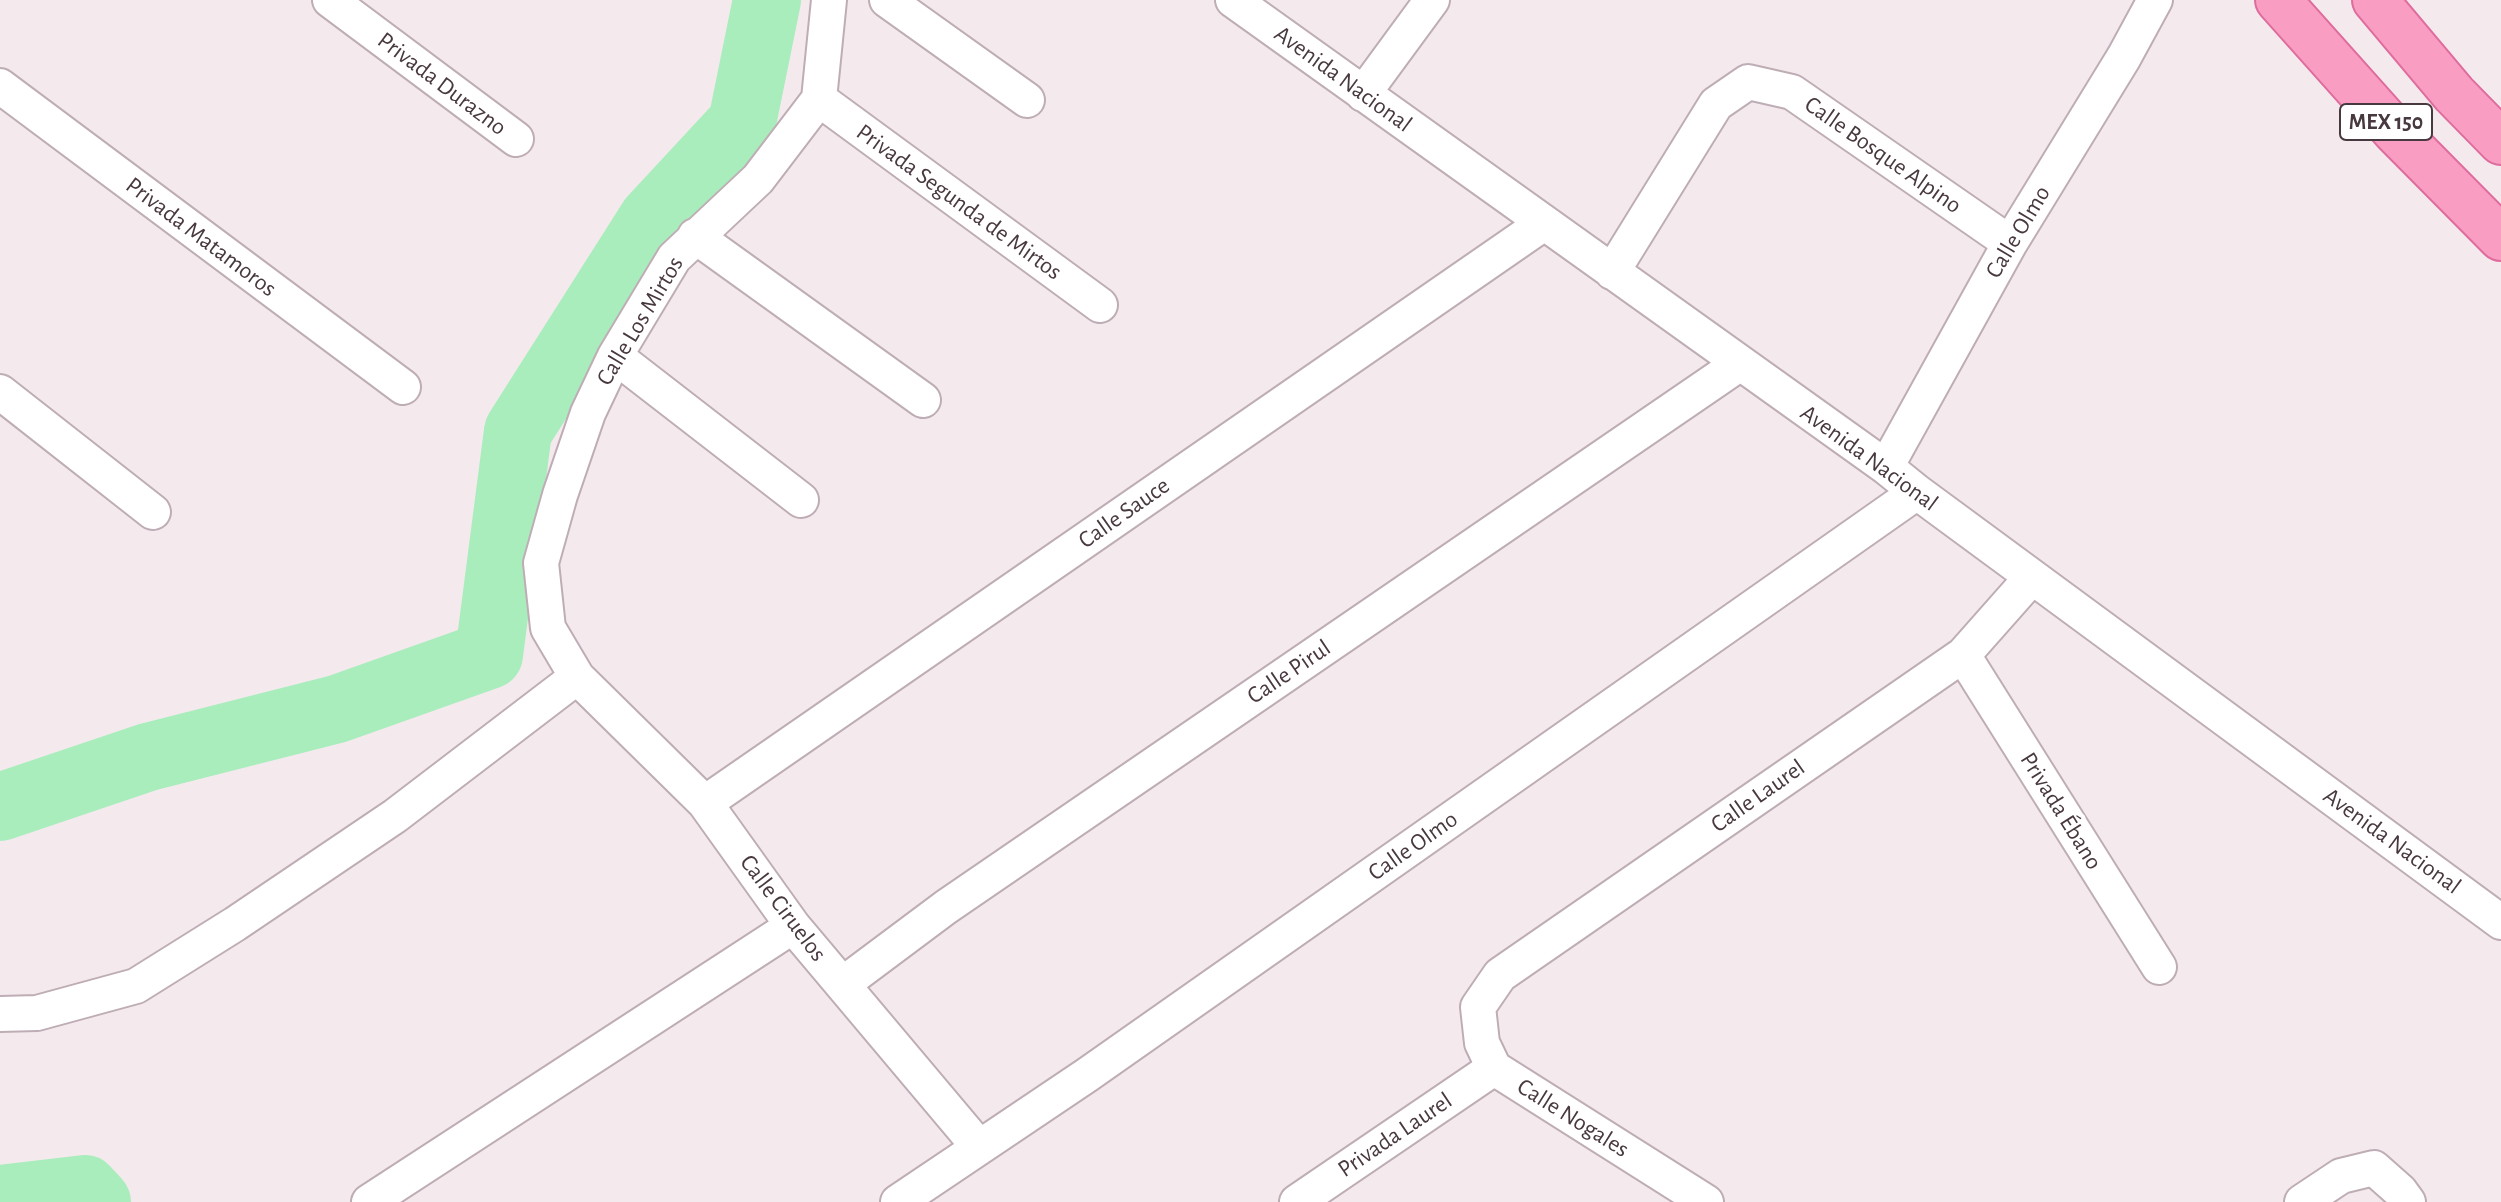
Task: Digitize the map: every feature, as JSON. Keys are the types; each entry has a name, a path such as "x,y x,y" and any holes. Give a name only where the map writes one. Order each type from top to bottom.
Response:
{"main road":[{"name":"MEX 150","path":"2278,0 2395,131 2501,238"},
{"name":"MEX 150","path":"2375,0 2454,94 2501,142"}],"street":[{"name":"Privada Durazno","path":"330,0 516,139"},
{"path":"819,99 829,0"},
{"path":"887,0 1027,100"},
{"name":"Avenida Nacional","path":"1233,0 1886,467 2501,922"},
{"path":"1363,94 1432,0"},
{"name":"Calle Olmo","path":"1886,467 2010,243 2124,57 2155,0"},
{"name":"Calle Bosque Alpino","path":"1612,272 1716,104 1748,82 1792,92 2010,243"},
{"name":"Privada Matamoros","path":"0,86 403,387"},
{"name":"Calle Los Mirtos","path":"577,677 548,628 541,563 588,413 615,356 674,258 758,179 819,99"},
{"name":"Privada Segunda de Mirtos","path":"819,99 1100,305"},
{"name":"Calle Sauce","path":"705,803 1544,223"},
{"path":"695,236 923,400"},
{"path":"615,356 801,500"},
{"name":"Calle Pirul","path":"843,984 946,907 1739,364"},
{"path":"0,392 153,512"},
{"name":"Calle Olmo","path":"903,1199 1087,1075 1917,492"},
{"name":"Calle Laurel","path":"1478,1007 1500,975 1963,655 2032,577"},
{"name":"Privada Ébano","path":"1963,655 2159,967"},
{"path":"0,1014 37,1013 136,986 235,924 395,816 577,677"},
{"name":"Calle Ciruelos","path":"577,677 705,803 793,926 979,1147"},
{"path":"369,1202 793,926"},
{"name":"Calle Nogales","path":"1478,1007 1482,1043 1494,1068 1706,1202"},
{"name":"Privada Laurel","path":"1297,1202 1494,1068"},
{"path":"2302,1202 2341,1176 2374,1168 2408,1202"}],"waterway":[{"path":"0,807 148,757 337,709 489,655 518,431 652,220 742,123 767,0"},
{"path":"0,1199 85,1189 97,1202"}]}
